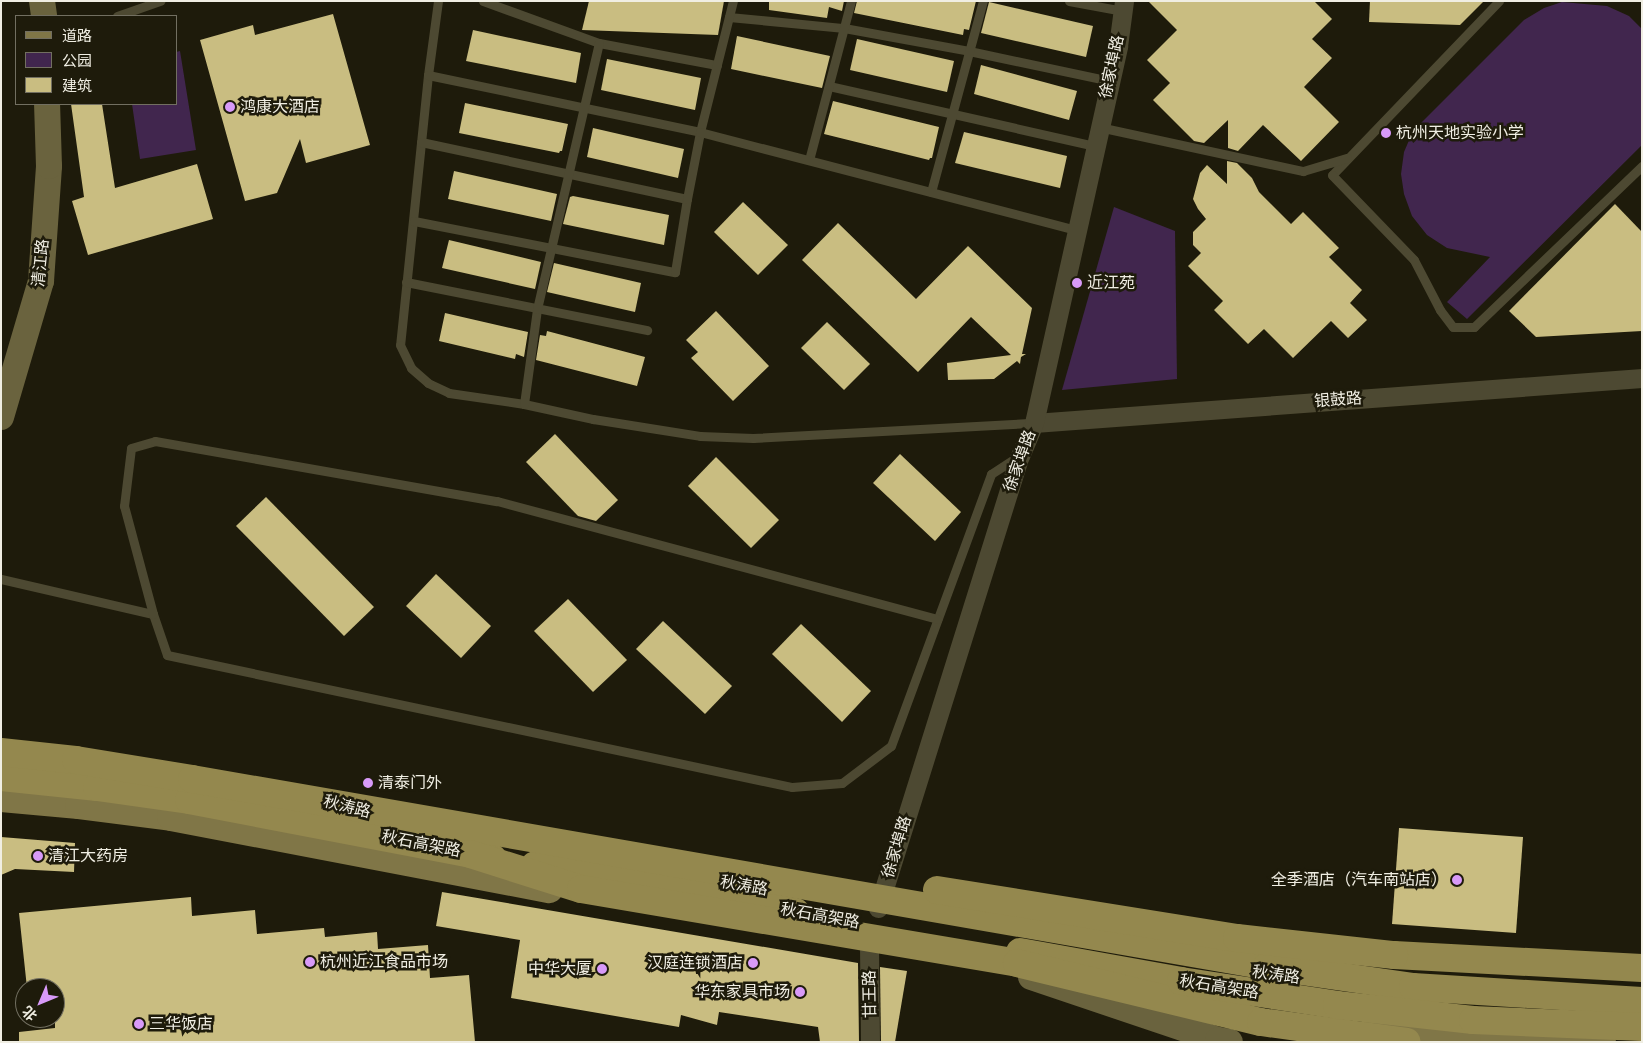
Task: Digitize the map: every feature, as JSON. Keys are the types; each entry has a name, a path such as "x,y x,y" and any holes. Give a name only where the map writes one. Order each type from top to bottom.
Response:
{"highway":[{"name":"秋石高架路","path":"1,752 76,760 330,802 1267,966 1413,987 1642,1000"},
{"name":"秋石高架路","path":"1,777 97,787 189,800 470,854 1262,994 1473,1020 1642,1027"},
{"path":"330,802 407,807 740,862 844,875 1237,938 1394,955 1642,968"},
{"path":"470,854 581,889 1017,963 1260,1022 1407,1042"}],"main road":[{"path":"42,1 44,15"},
{"name":"清江路","path":"1,417 41,281 49,166 48,105"},
{"name":"秋涛路","path":"1,749 50,751 209,773 478,839 878,910 1307,980 1541,999 1642,995"},
{"path":"1,798 80,804 171,817 684,914 1263,1013 1412,1031 1602,1042"},
{"path":"1010,970 1220,1041 1227,968"}],"street":[{"name":"徐家埠路","path":"878,910 1020,456 1034,423 1110,81 1123,6"},
{"name":"银鼓路","path":"1034,423 1642,378"},
{"name":"甘王路","path":"870,946 870,1042"}],"lane":[{"path":"120,15 160,1"},
{"path":"438,1 428,75 400,345 411,368 428,383 449,393 524,404 593,419 708,437 753,438 1034,423"},
{"path":"483,1 599,43 717,65"},
{"path":"414,220 675,272 686,199 700,132 733,1"},
{"path":"809,160 851,1"},
{"path":"930,192 983,1"},
{"path":"1069,1 1123,6"},
{"path":"1499,1 1332,174 1414,260 1440,310 1452,327 1474,327 1642,166"},
{"path":"729,17 844,28 970,51 1110,81"},
{"path":"524,404 537,309 599,43"},
{"path":"428,75 584,106 700,132 1076,230"},
{"path":"829,86 953,112 1095,146"},
{"path":"1099,127 1303,171 1348,158"},
{"path":"421,142 568,172 686,199"},
{"path":"406,282 646,330"},
{"path":"938,619 497,501 155,441 131,448 124,506 153,614 167,655 792,787 842,783 891,746 938,619 991,474 1020,456"},
{"path":"1,579 153,614"}],"green space":[{"path":"1562,2 1607,6 1629,16 1642,29 1642,145 1467,319 1447,302 1490,257 1447,248 1427,235 1412,216 1404,194 1401,174 1404,152 1413,131 1524,20 1544,8"},
{"path":"180,51 196,150 140,159 132,105 178,105 178,52"},
{"path":"1114,207 1175,231 1177,379 1062,390"}],"building":[{"path":"589,1 724,1 718,35 582,30"},
{"path":"769,1 844,1 842,11 829,7 827,18 769,10"},
{"path":"857,1 976,1 969,30 964,29 963,35 854,13"},
{"path":"1148,1 1314,1 1332,19 1312,39 1332,58 1304,87 1339,122 1301,161 1263,125 1238,151 1228,148 1228,120 1204,143 1194,141 1153,100 1170,83 1147,60 1177,30"},
{"path":"1370,1 1484,1 1460,25 1369,22"},
{"path":"989,2 1093,26 1086,57 981,33"},
{"path":"333,14 370,145 306,163 300,139 277,193 245,201 200,40 253,25 255,35"},
{"path":"473,30 581,53 576,83 466,61"},
{"path":"737,36 830,56 822,88 731,69"},
{"path":"857,39 954,61 947,92 850,70"},
{"path":"607,59 701,78 695,110 601,90"},
{"path":"981,65 1077,91 1069,120 974,94"},
{"path":"833,101 939,127 932,158 929,160 824,134"},
{"path":"465,103 568,124 562,151 559,153 459,133"},
{"path":"71,105 102,105 115,188 197,164 213,219 88,255 72,201 84,197"},
{"path":"593,128 684,149 678,178 587,157"},
{"path":"964,132 1067,156 1060,188 955,163"},
{"path":"1227,161 1237,163 1252,178 1259,192 1291,224 1303,212 1339,248 1329,257 1362,290 1350,303 1367,320 1348,338 1331,321 1293,358 1264,329 1248,344 1214,310 1223,301 1188,266 1201,253 1193,245 1193,232 1206,219 1193,199 1200,173 1207,165 1227,184"},
{"path":"454,171 557,194 551,221 448,199"},
{"path":"573,196 669,215 664,245 563,224 570,197"},
{"path":"743,202 788,245 758,275 714,232"},
{"path":"1615,204 1642,232 1642,331 1536,337 1509,311"},
{"path":"838,223 916,299 968,246 1032,308 1022,354 1026,354 1021,357 1020,364 1017,361 994,379 948,380 947,363 1011,355 971,317 918,372 802,260"},
{"path":"449,240 541,262 535,289 442,268"},
{"path":"554,263 641,283 635,312 547,292"},
{"path":"716,311 769,366 733,401 691,358 698,352 686,340"},
{"path":"445,313 528,332 524,357 516,354 515,359 439,341"},
{"path":"827,322 870,364 844,390 801,348"},
{"path":"547,331 645,357 637,386 536,360 540,335 546,336"},
{"path":"555,434 618,500 596,521 578,516 526,462"},
{"path":"900,454 961,512 935,541 873,483"},
{"path":"716,457 779,520 751,548 688,486"},
{"path":"266,497 374,607 344,636 236,526"},
{"path":"436,574 491,626 461,658 406,606"},
{"path":"568,599 627,660 593,692 534,631"},
{"path":"663,621 732,686 705,714 636,649"},
{"path":"801,624 871,691 842,722 772,654"},
{"name":"全季酒店（汽车南站店）","path":"1399,828 1523,837 1516,933 1392,924"},
{"name":"清江大药房","path":"1,837 75,843 74,872 15,869 1,875"},
{"path":"442,892 858,963 859,1042 820,1042 818,1027 719,1012 717,1025 681,1015 679,1027 511,998 520,940 436,926"},
{"path":"191,897 192,916 255,910 257,934 324,928 325,937 377,932 378,949 428,945 430,978 469,975 475,1042 19,1042 19,1032 65,1028 65,978 26,978 19,913"},
{"path":"880,967 907,971 895,1042 881,1042"}],"place":[{"name":"鸿康大酒店","path":"230,107"},
{"name":"杭州天地实验小学","path":"1386,133"},
{"name":"近江苑","path":"1077,283"},
{"name":"清泰门外","path":"368,783"},
{"name":"清江大药房","path":"38,856"},
{"name":"全季酒店（汽车南站店）","path":"1457,880"},
{"name":"杭州近江食品市场","path":"310,962"},
{"name":"汉庭连锁酒店","path":"753,963"},
{"name":"中华大厦","path":"602,969"},
{"name":"华东家具市场","path":"800,992"},
{"name":"三华饭店","path":"139,1024"}]}
